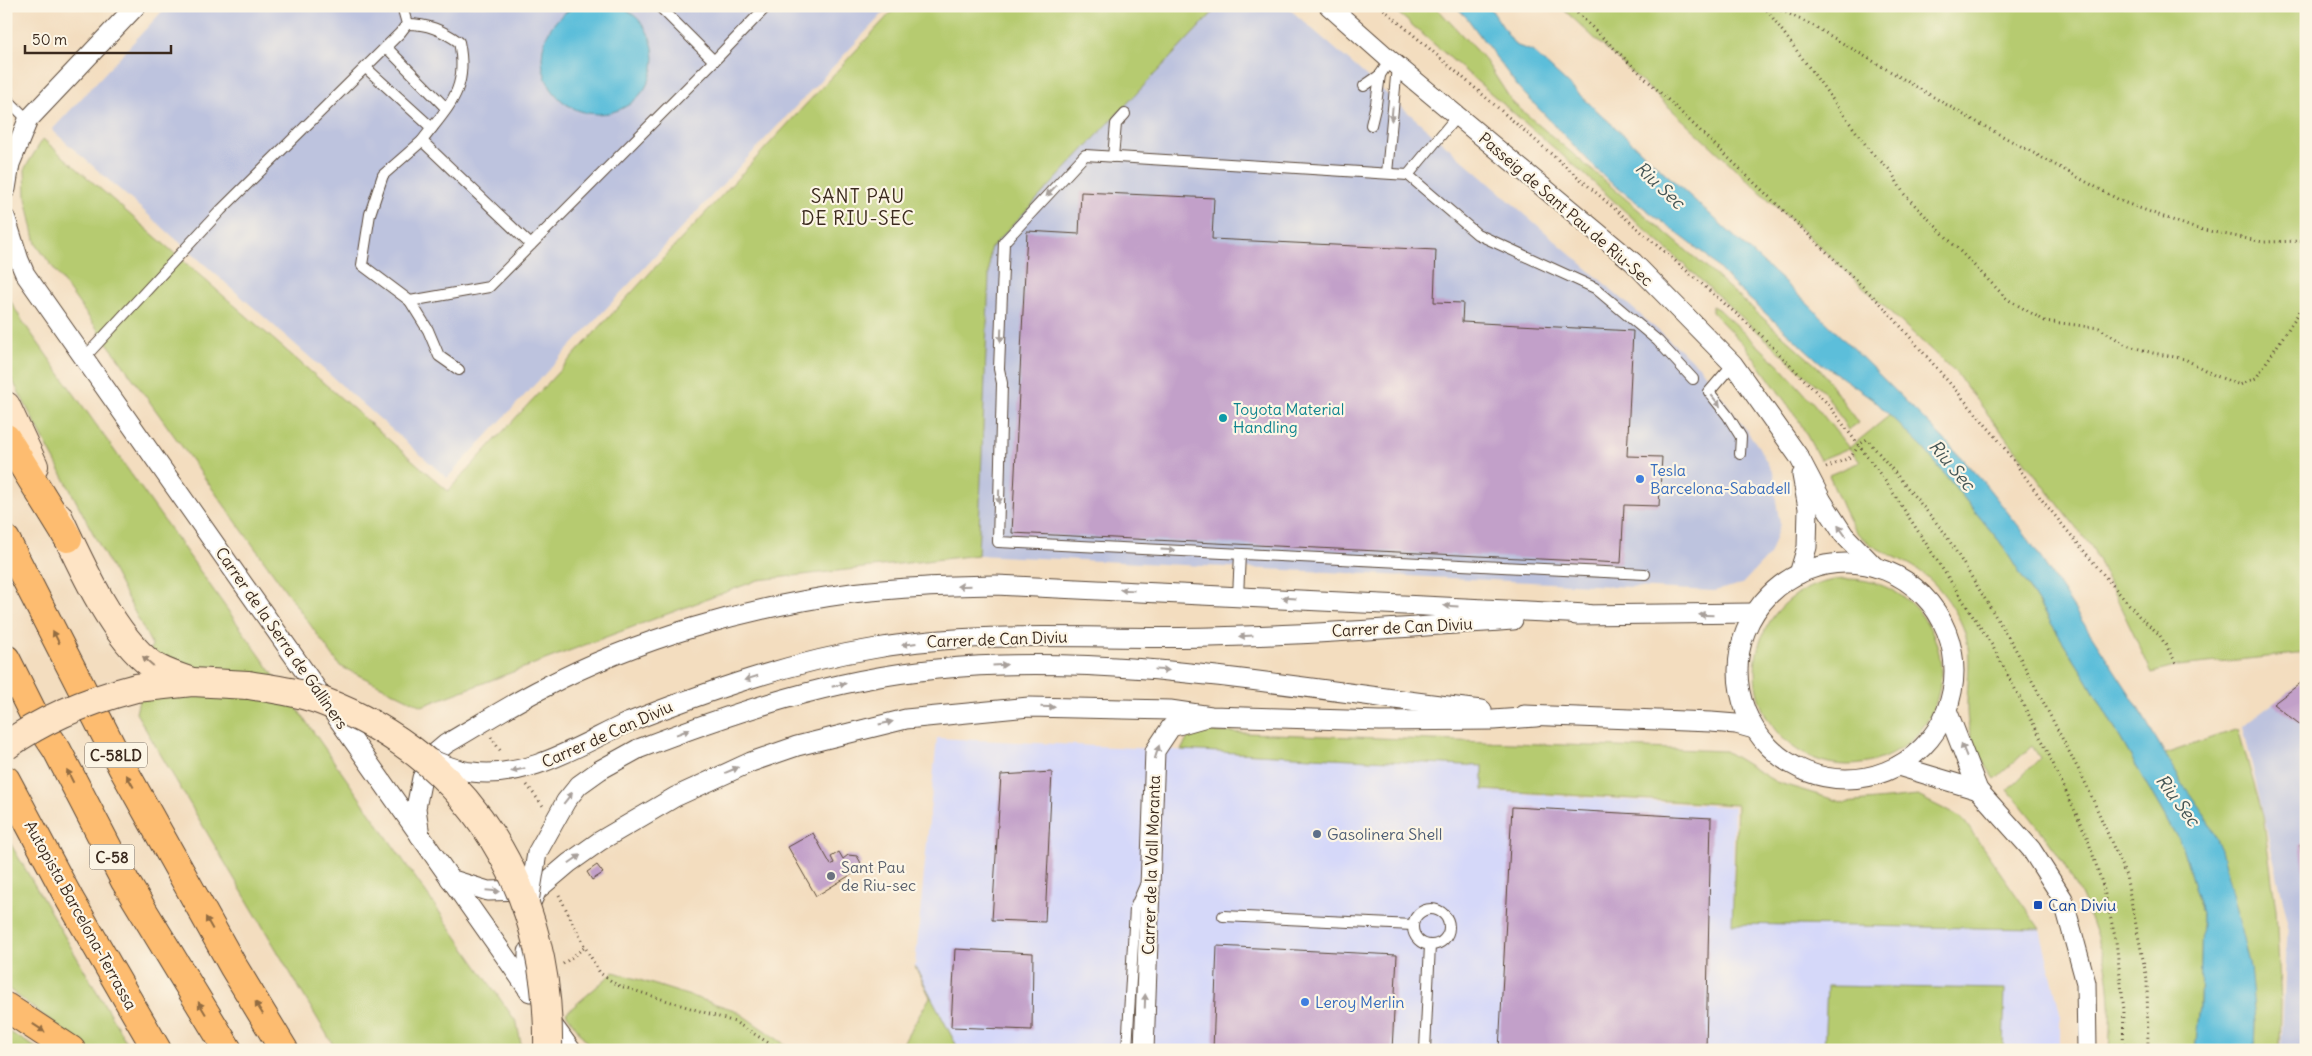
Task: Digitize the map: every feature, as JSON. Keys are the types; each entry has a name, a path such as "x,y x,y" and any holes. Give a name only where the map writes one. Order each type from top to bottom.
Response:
{"highway":[{"path":"6,438 68,538"},
{"name":"C-58LD","path":"6,540 127,776 233,966 284,1050"},
{"name":"C-58","path":"6,659 35,716 57,750 124,881 228,1050"},
{"name":"Autopista Barcelona-Terrassa","path":"6,780 70,900 157,1050"},
{"path":"6,1007 71,1050"}],"street":[{"path":"6,189 10,164 28,120 136,6"},
{"name":"Passeig de Sant Pau de Riu-Sec","path":"1329,6 1389,67 1457,116 1633,262 1733,364 1799,457 1822,501 1844,535 1875,567"},
{"name":"Carrer de la Serra de Galliners","path":"6,219 25,274 570,1050"},
{"path":"6,406 68,538 102,603 130,645 154,666 192,682"},
{"name":"Passeig de Sant Pau de Riu-Sec","path":"1798,574 1807,547 1808,508 1799,457"},
{"path":"1836,564 1875,567 1901,578 1916,589 1930,603 1945,627 1954,663 1954,682 1947,710 1939,727 1928,742 1898,766 1866,778 1844,779 1821,776 1799,769 1778,756 1754,729 1741,699 1738,666 1744,633 1754,613 1774,591 1798,574 1836,564"},
{"name":"Carrer de Can Diviu","path":"420,836 416,808 422,778 432,755 446,744 545,687 602,660 729,618 852,593 920,587 996,585 1588,614 1717,615 1754,613"},
{"name":"Carrer de Can Diviu","path":"416,754 471,772 516,772 547,762 627,723 706,692 762,674 814,660 938,640 999,636 1211,637 1405,628 1588,614"},
{"name":"Carrer de Can Diviu","path":"528,990 529,907 532,899 537,853 566,801 579,785 600,770 638,750 692,728 779,699 856,681 936,669 1021,664 1097,665 1202,673 1299,685 1385,699 1536,716 1711,722 1736,724 1754,729"},
{"path":"6,746 55,716 79,706 136,688 192,682 248,685 294,692 322,701 384,731 416,754 443,777 476,814 532,899 545,977 549,1016 548,1050"},
{"name":"Carrer de Can Diviu","path":"532,899 600,841 675,797 752,762 796,746 906,718 1029,707 1170,710 1212,716 1379,721 1493,720 1536,716"},
{"path":"1947,710 1978,790 2031,850 2063,899 2086,983 2087,1050"},
{"name":"Carrer de la Vall Moranta","path":"1144,1050 1155,751 1171,727 1212,716"},
{"name":"Carrer de Can Diviu","path":"347,731 398,746 426,748 446,744"},
{"path":"1898,766 1978,790"},
{"path":"450,879 488,892 518,892 532,899"}],"lane":[{"path":"402,6 407,24"},
{"path":"659,6 714,61"},
{"path":"410,301 489,287 714,61 766,6"},
{"path":"85,357 221,210 366,68 407,24 424,24 446,33 459,42 462,60 462,80 446,108 422,141 383,175 370,214 362,265 410,301 428,330 439,356 460,370"},
{"path":"386,47 446,108"},
{"path":"1364,86 1389,67"},
{"path":"1371,125 1389,67"},
{"path":"1387,173 1389,67"},
{"path":"366,68 432,128"},
{"path":"6,98 28,120"},
{"path":"1113,157 1116,124 1125,114"},
{"path":"1408,175 1457,116"},
{"path":"422,141 531,245"},
{"path":"1645,574 998,542 1004,242 1085,155 1408,175 1477,234 1595,288 1658,341 1694,380"},
{"path":"1733,364 1709,392 1728,416 1741,437 1740,454"},
{"path":"1238,596 1240,554"},
{"path":"1127,1050 1135,908 1150,874"},
{"path":"1434,909 1444,915 1449,926 1446,937 1436,944 1430,945 1424,944 1415,936 1413,925 1423,911 1434,909"},
{"path":"1223,916 1413,925"},
{"path":"1425,1050 1430,945"}],"path":[{"path":"1570,6 1884,307 1997,438 2042,500 2108,580 2139,616 2159,634 2178,666"},
{"path":"1764,6 1871,152 1890,170 1904,194 2007,299 2045,322 2099,328 2126,345 2153,353 2185,359 2214,375 2240,385 2256,378 2306,302"},
{"path":"1772,6 1812,25 1964,115 2123,202 2202,230 2263,242 2306,241"},
{"path":"1826,468 1851,457 1859,445 1867,439 1944,532 2015,648 2087,786 2126,876 2147,979 2148,1050"},
{"path":"557,969 585,948 600,973 617,985 735,1022 780,1050"}],"shaded area":[{"path":"167,6 890,6 447,478 52,130"},
{"path":"1219,6 1286,6 1700,367 1758,446 1774,475 1780,524 1769,555 1742,584 1714,591 978,555 990,249"},
{"path":"2306,679 2306,1050 2281,1050 2288,922 2243,726"},
{"path":"937,738 1484,766 1483,791 1734,807 1732,924 2040,929 2060,1012 2060,1050 957,1050 915,966"}],"green space":[{"path":"897,6 1219,6 990,249 978,555 758,580 422,706 340,666 36,244 26,198 25,168 43,139 448,491"},
{"path":"1390,6 1435,6 1485,60 1513,103 1701,263 1820,369 1858,423 1848,430 1826,394 1583,173"},
{"path":"1564,6 2306,6 2306,653 2178,666 2152,673 2093,549 1955,372 1563,9"},
{"path":"6,293 21,319 261,657 517,1023 522,1050 336,1050 136,713 152,645 6,368"},
{"path":"1712,306 1718,309 1779,365 1814,404 1849,448 1820,460 1798,419 1746,347 1712,312"},
{"path":"1890,415 1924,449 2000,542 2087,680 2182,846 2202,913 2200,1006 2195,1050 2109,1050 2110,1008 2108,976 2104,957 2087,911 2059,856 2008,790 2040,758 2032,746 1995,779 1977,751 1968,720 1969,656 1960,620 1949,601 1927,577 1909,564 1871,545 1855,530 1829,475 1860,462 1849,448"},
{"path":"1848,579 1884,586 1914,606 1934,636 1941,672 1934,708 1914,738 1884,758 1848,765 1812,758 1782,738 1762,708 1755,672 1762,636 1782,606 1812,586"},
{"path":"2238,729 2263,815 2276,910 2281,1003 2280,1050 2254,1050 2255,1022 2182,783 2165,754"},
{"path":"1192,731 1725,751 1776,782 1845,803 1918,796 1962,818 2040,929 1732,924 1737,805 1483,790 1483,766 1181,750"},
{"path":"6,836 131,1050 89,1050 6,987"},
{"path":"915,966 959,1050 899,1050 930,997"},
{"path":"614,972 735,1010 793,1050 592,1050 566,1013"},
{"path":"1827,986 2005,989 2003,1050 1824,1050"},
{"path":"6,1030 40,1050 6,1050"}],"water":[{"path":"598,2 609,3 619,7 637,19 649,37 653,47 653,69 649,79 637,97 619,109 609,113 598,114 587,113 577,109 559,97 547,79 543,69 542,58 543,47 547,37 559,19 577,7 587,3"},
{"name":"Riu Sec","path":"1455,6 1489,6 1515,45 1532,51 1810,306 1943,438 1985,484 2025,534 2130,694 2182,783 2205,815 2221,850 2250,966 2255,1022 2254,1050 2195,1050 2200,1006 2202,913 2182,846 2087,680 2000,542 1924,449 1873,399 1821,363 1735,286 1707,256 1605,178 1518,87 1467,18"}],"building":[{"name":"Toyota Material Handling","path":"1081,192 1214,198 1212,239 1436,250 1434,302 1463,303 1462,322 1633,331 1627,456 1662,457 1659,506 1624,505 1621,563 1012,533 1027,231 1079,234"},
{"path":"2306,679 2306,729 2273,704"},
{"path":"1052,772 1045,922 992,920 1001,775"},
{"path":"1512,807 1711,818 1706,1050 1499,1050"},
{"path":"813,833 831,865 834,863 831,857 839,852 843,859 848,855 857,856 861,863 857,871 816,896 788,847"},
{"path":"2306,839 2306,876 2305,876 2300,845"},
{"path":"597,865 603,873 592,880 587,872"},
{"name":"Leroy Merlin","path":"1217,946 1397,955 1392,1050 1213,1050"},
{"path":"955,949 1033,953 1032,1030 951,1027"}],"place":[{"name":"Toyota Material Handling","path":"1223,418"},
{"name":"Tesla Barcelona-Sabadell","path":"1640,479"},
{"name":"Gasolinera Shell","path":"1317,834"},
{"name":"Sant Pau de Riu-sec","path":"831,876"},
{"name":"Can Diviu","path":"2038,905"},
{"name":"Leroy Merlin","path":"1305,1002"}],"district":[{"name":"SANT PAU DE RIU-SEC","path":"858,207"}]}
